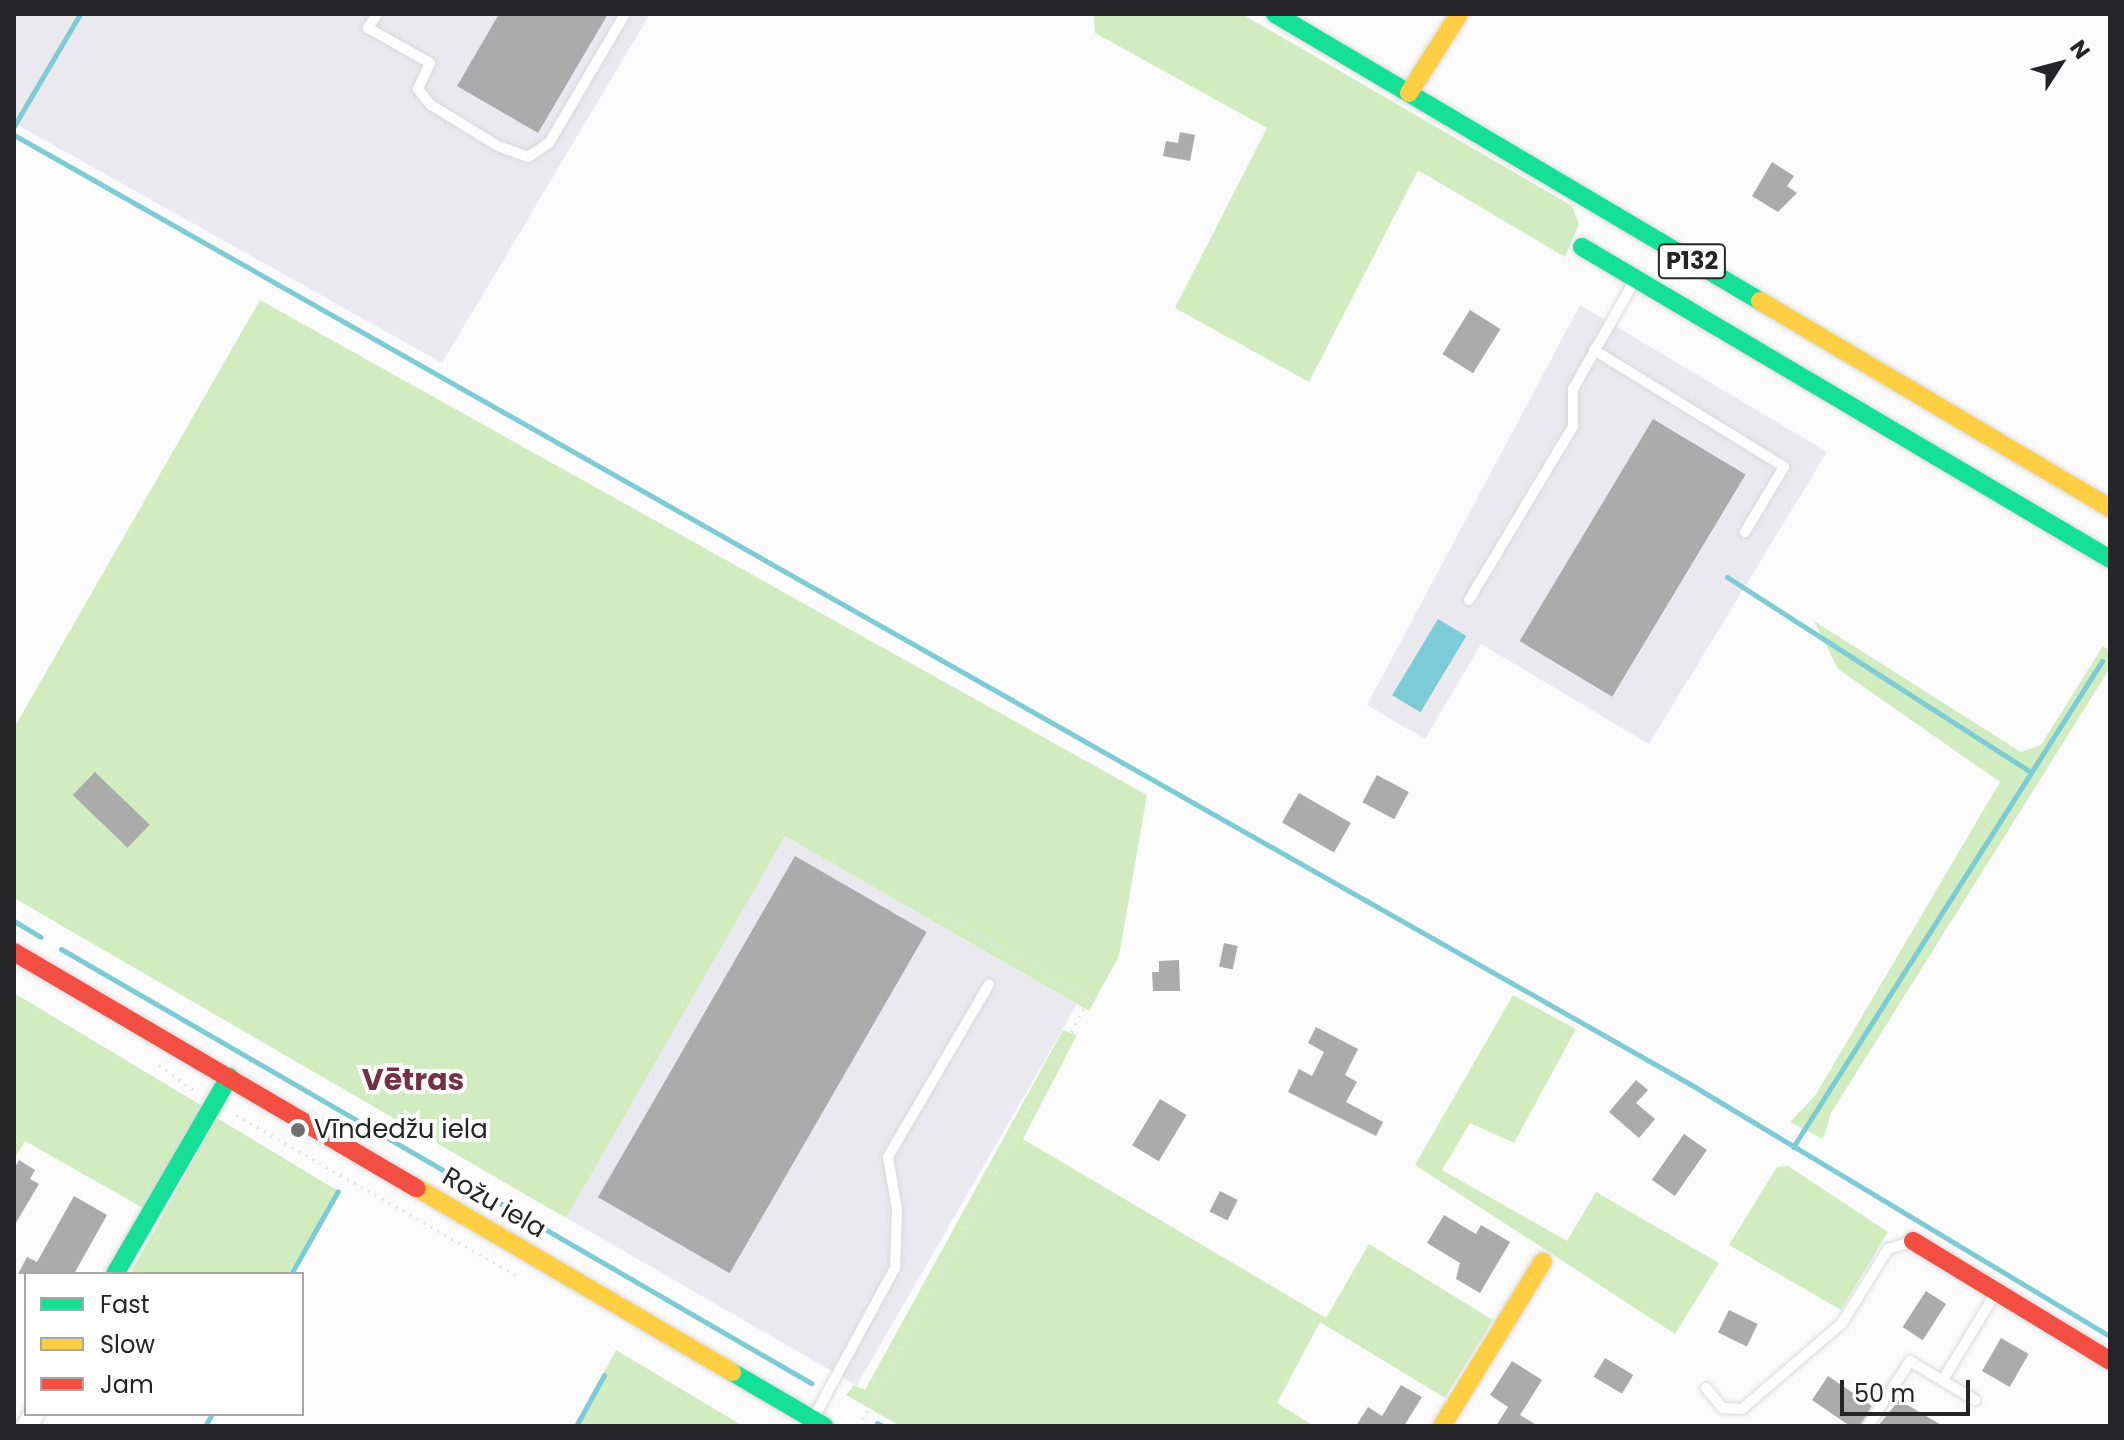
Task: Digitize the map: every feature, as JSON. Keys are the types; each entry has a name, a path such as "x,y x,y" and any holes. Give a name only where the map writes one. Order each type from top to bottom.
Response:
{"street":[{"name":"P132","path":"1275,14 2110,508"},
{"path":"1409,93 1459,14"},
{"path":"1582,247 2110,559"},
{"name":"Rožu iela","path":"14,952 812,1422"},
{"path":"116,1272 229,1077"},
{"path":"1913,1241 2110,1361"},
{"path":"1442,1426 1543,1261"}],"lane":[{"path":"377,14 368,28 430,63 418,89 431,105 498,146 528,157 549,143 625,14"},
{"path":"1469,600 1573,426 1573,389 1636,279"},
{"path":"1594,350 1784,467 1745,532"},
{"path":"812,1422 895,1268 897,1210 888,1157 989,984"},
{"path":"1706,1388 1723,1408 1742,1409 1842,1323 1888,1249 1913,1241"},
{"path":"1944,1378 1996,1292"},
{"path":"1868,1426 1910,1361 1944,1378 1975,1400"}],"path":[{"path":"859,1426 1089,999 939,910"}],"shaded area":[{"path":"14,14 650,14 442,363 14,123"},
{"path":"1580,305 1827,452 1649,744 1481,644 1425,739 1367,705"},
{"path":"785,836 1077,1004 857,1386 565,1217"}],"green space":[{"path":"1094,14 1242,14 1572,206 1579,224 1565,257 1418,170 1309,382 1175,308 1267,128 1095,33"},
{"path":"260,300 1147,795 1119,956 1089,1011 785,836 566,1218 14,898 14,728"},
{"path":"1814,621 2021,752 2041,745 2103,646 2110,651 2110,668 1831,1113 1823,1139 1790,1122 1815,1096 2000,782 1838,669"},
{"path":"14,993 204,1107 143,1208 25,1141 14,1159"},
{"path":"1513,995 1576,1029 1514,1143 1470,1123 1442,1170 1567,1241 1596,1192 1719,1263 1675,1334 1415,1165"},
{"path":"1063,1030 1077,1035 1023,1139 1326,1318 1369,1244 1493,1320 1445,1398 1320,1322 1277,1403 1314,1426 900,1426 846,1395 854,1385 865,1390"},
{"path":"217,1118 338,1191 289,1272 131,1272"},
{"path":"1788,1166 1888,1232 1841,1310 1729,1245 1777,1167"},
{"path":"616,1350 743,1426 576,1426"}],"water":[{"path":"1438,619 1466,636 1420,712 1392,695"}],"building":[{"path":"499,14 608,14 538,133 457,86"},
{"path":"1180,132 1195,135 1190,161 1163,156 1166,141 1178,143"},
{"path":"1772,162 1794,176 1787,186 1797,193 1778,212 1752,196"},
{"path":"1470,310 1501,329 1473,373 1442,354"},
{"path":"1653,419 1746,475 1612,697 1520,641"},
{"path":"95,772 150,825 127,848 73,795"},
{"path":"1377,775 1409,792 1394,819 1362,802"},
{"path":"1299,793 1351,823 1334,852 1282,822"},
{"path":"795,856 927,932 730,1273 598,1197"},
{"path":"1224,943 1238,946 1233,969 1219,966"},
{"path":"1179,960 1180,991 1153,991 1152,972 1159,972 1159,961"},
{"path":"1316,1027 1358,1049 1345,1075 1357,1082 1346,1102 1383,1122 1376,1136 1288,1092 1299,1069 1312,1076 1324,1052 1308,1043"},
{"path":"1636,1080 1648,1090 1636,1103 1655,1119 1639,1138 1609,1112"},
{"path":"1160,1099 1187,1115 1159,1161 1132,1145"},
{"path":"1684,1134 1707,1150 1675,1196 1652,1180"},
{"path":"19,1160 35,1170 30,1179 39,1184 14,1226 14,1169"},
{"path":"1220,1191 1238,1200 1227,1221 1210,1211"},
{"path":"74,1196 107,1215 75,1272 18,1274 27,1257 37,1262"},
{"path":"1444,1215 1476,1234 1481,1225 1510,1242 1480,1293 1456,1279 1460,1263 1427,1243"},
{"path":"1926,1291 1946,1304 1923,1340 1903,1327"},
{"path":"1729,1310 1758,1324 1747,1346 1718,1332"},
{"path":"2001,1338 2029,1354 2010,1387 1982,1371"},
{"path":"1605,1358 1633,1375 1622,1394 1594,1377"},
{"path":"1512,1361 1542,1380 1520,1415 1538,1426 1496,1426 1508,1407 1490,1395"},
{"path":"1828,1376 1872,1406 1860,1426 1850,1426 1812,1400"},
{"path":"1401,1385 1422,1397 1404,1426 1356,1426 1368,1407 1382,1416"},
{"path":"1899,1400 1943,1426 1878,1426"}],"waterway":[{"path":"14,126 80,14"},
{"path":"14,135 1690,1084 2110,1336"},
{"path":"1727,577 2031,772"},
{"path":"1793,1147 2102,661"},
{"path":"14,921 41,937"},
{"path":"61,949 811,1383"},
{"path":"292,1272 338,1191"},
{"path":"576,1426 604,1375"},
{"path":"205,1426 211,1416"},
{"path":"877,1423 883,1426"}],"traffic: fast":[{"path":"1275,14 1760,301"},
{"path":"1582,247 2110,559"},
{"path":"116,1272 229,1077"},
{"path":"732,1372 824,1426"}],"traffic: slow":[{"path":"1409,93 1459,14"},
{"path":"1760,301 2110,508"},
{"path":"417,1188 732,1372"},
{"path":"1442,1426 1543,1261"}],"traffic: jam":[{"path":"14,952 417,1188"},
{"path":"1913,1241 2110,1361"}],"place":[{"name":"Vīndedžu iela","path":"298,1130"}],"district":[{"name":"Vētras","path":"413,1080"}]}
